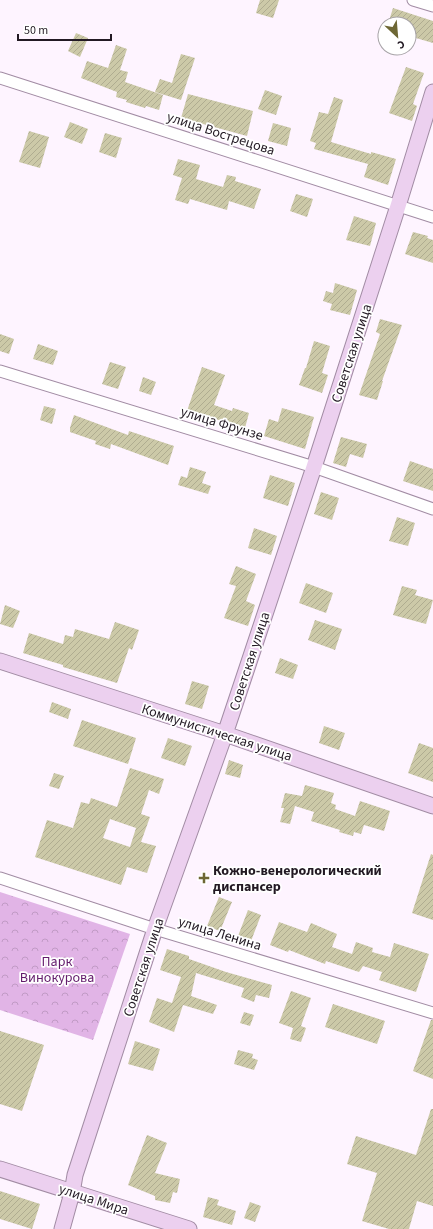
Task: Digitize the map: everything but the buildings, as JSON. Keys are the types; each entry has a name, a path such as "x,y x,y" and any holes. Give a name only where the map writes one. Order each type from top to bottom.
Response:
{"street":[{"path":"413,0 433,6"},
{"name":"улица Вострецова","path":"0,78 433,217"},
{"name":"Советская улица","path":"62,1229 72,1193 75,1175 155,929 225,734 314,467 433,92"},
{"name":"улица Фрунзе","path":"0,371 314,467 433,509"},
{"name":"Коммунистическая улица","path":"0,661 225,734 433,806"},
{"name":"улица Ленина","path":"0,878 155,929 433,1013"},
{"name":"улица Мира","path":"0,1169 189,1229"}],"green space":[{"name":"Парк Винокурова","path":"0,892 130,934 93,1040 0,1010"}],"place":[{"name":"Кожно-венерологический диспансер","path":"204,878"}]}
